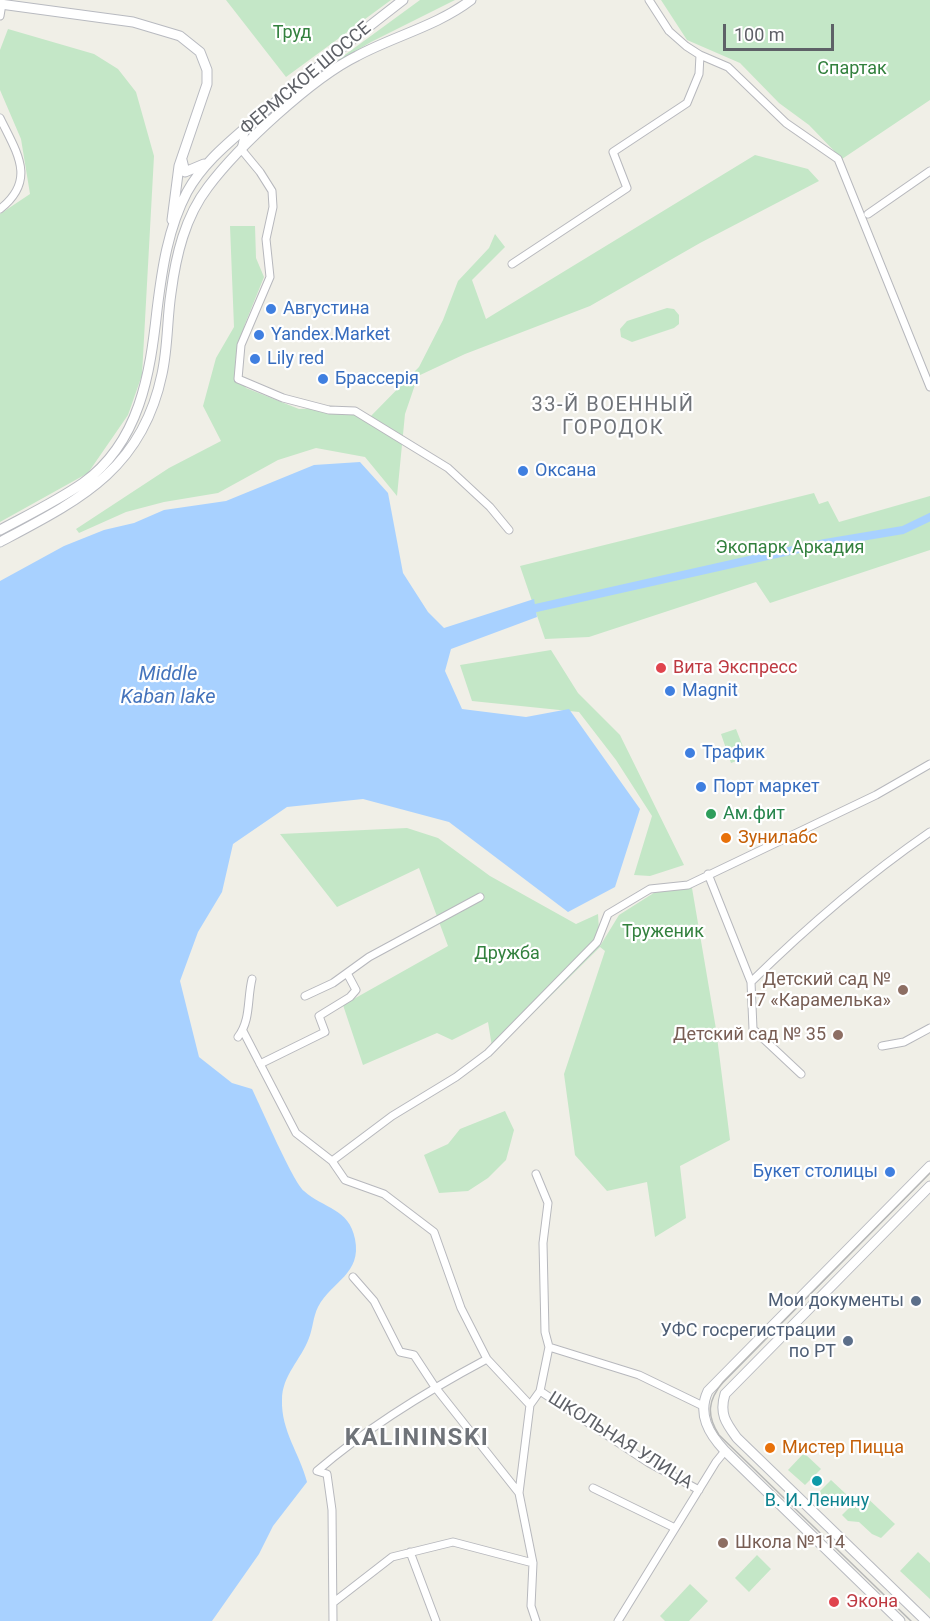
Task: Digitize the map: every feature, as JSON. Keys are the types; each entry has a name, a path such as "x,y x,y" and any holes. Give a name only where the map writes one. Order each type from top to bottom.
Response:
{"main road":[{"name":"ФЕРМСКОЕ ШОССЕ","path":"0,530 84,482 108,459 132,424 151,369 160,284 171,228 189,190 211,160 344,45 403,0"},
{"path":"444,17 460,0"},
{"name":"ФЕРМСКОЕ ШОССЕ","path":"0,542 80,498 115,470 129,451 158,391 163,371 172,284 190,215 209,185 241,149 310,89 354,57 444,17 471,0"},
{"path":"1,4 133,22 180,36 192,43 204,60 207,84 181,158 173,195 171,228"},
{"name":"ФЕРМСКОЕ ШОССЕ","path":"181,158 182,167 188,172 211,160"},
{"path":"900,1621 725,1451 707,1427 704,1406 708,1391 930,1166"},
{"path":"926,1621 737,1438 724,1421 721,1407 725,1394 930,1186"}],"street":[{"path":"649,0 669,31 700,56 728,67 786,123 838,159 930,387"},
{"path":"0,16 1,4"},
{"path":"512,264 627,188 613,152 687,103 699,75 700,56"},
{"path":"0,118 20,162 22,182 16,195 0,209"},
{"path":"248,126 242,136 241,149 261,172 272,191 273,207 266,239 270,278 241,345 238,379 283,399 329,410 356,411 448,468 490,507 509,530"},
{"path":"868,214 930,171"},
{"path":"332,1161 392,1116 456,1077 488,1053 597,942 608,914 650,889 688,885 876,795 930,765"},
{"path":"752,982 783,951 884,864 930,832"},
{"path":"708,874 752,982 753,1029 801,1074"},
{"path":"305,996 333,983 369,957 480,897"},
{"path":"260,1064 325,1032 319,1016 350,997 356,990 347,973"},
{"name":"ШКОЛЬНАЯ УЛИЦА","path":"252,979 247,999 250,1007 240,1034 260,1064 296,1132 332,1161 345,1180 384,1194 434,1232 461,1308 487,1359 530,1405"},
{"path":"882,1046 904,1042 930,1028"},
{"path":"536,1174 548,1203 543,1243 545,1332 549,1347 540,1391 530,1405 519,1493 533,1563 531,1606 536,1621"},
{"path":"353,1277 374,1301 400,1352 414,1355 435,1387 519,1493"},
{"path":"549,1347 639,1375 704,1406"},
{"path":"333,1621 332,1510 327,1474 317,1471 355,1438 435,1387 487,1359"},
{"name":"ШКОЛЬНАЯ УЛИЦА","path":"540,1391 649,1463 699,1490"},
{"path":"618,1621 725,1451"},
{"path":"593,1488 675,1528"},
{"path":"334,1602 392,1557 453,1542 533,1563"},
{"path":"410,1552 436,1621"}],"green space":[{"name":"Труд","path":"226,0 391,0 286,77"},
{"path":"420,0 455,0 371,42 327,68"},
{"name":"Спартак","path":"661,0 930,0 930,100 842,159 809,125 779,103 740,63 687,40"},
{"path":"8,29 94,54 118,69 136,92 154,156 142,375 128,415 88,473 0,522 0,214 30,194 21,139 0,90 0,50"},
{"path":"755,155 808,169 819,181 700,243 590,306 465,354 418,376 405,414 397,496 365,457 316,448 278,460 218,493 164,502 126,512 79,533 76,529 169,468 221,441 203,406 216,358 234,327 230,226 255,226 256,258 264,277 245,324 235,362 246,388 299,409 355,407 369,418 419,367 443,320 458,281 489,248 495,234 505,247 472,280 486,319"},
{"path":"667,308 674,309 679,315 679,324 674,328 632,342 621,337 620,329 627,321"},
{"name":"Экопарк Аркадия","path":"814,493 819,504 828,501 839,522 930,496 930,550 770,603 756,582 589,637 545,639 520,566"},
{"path":"551,650 578,693 620,735 684,865 650,876 634,875 652,816 616,760 579,712 472,701 460,665"},
{"path":"736,729 747,757 731,763 721,734"},
{"path":"407,828 438,838 490,876 576,924 598,914 600,946 619,915 660,889 692,888 716,1029 730,1140 680,1166 686,1218 655,1237 647,1182 607,1191 575,1155 564,1074 605,951 600,947 493,1053 488,1022 452,1040 437,1033 363,1065 343,1005 448,946 419,868 337,907 280,834"},
{"path":"505,1111 514,1130 506,1160 488,1178 468,1191 439,1193 424,1155 448,1144 460,1129"},
{"path":"804,1453 821,1469 805,1485 788,1470"},
{"path":"831,1480 847,1495 835,1508 819,1492"},
{"path":"863,1494 895,1524 881,1538 872,1534 859,1522 848,1521 842,1515"},
{"path":"918,1552 930,1563 930,1599 900,1571"},
{"path":"757,1555 771,1569 749,1592 735,1578"},
{"path":"690,1584 708,1601 689,1621 665,1621 660,1616"}],"water":[{"name":"Middle Kaban lake","path":"360,462 388,493 403,573 428,612 444,628 534,599 537,617 451,649 445,671 462,709 526,717 569,709 640,809 615,887 568,912 449,822 363,799 287,807 233,844 222,892 198,932 180,981 199,1057 232,1083 252,1089 299,1185 312,1197 342,1215 352,1229 355,1239 354,1261 318,1307 309,1338 288,1375 283,1391 284,1422 307,1482 273,1526 259,1554 212,1621 0,1621 0,581 64,546 104,530 134,523 164,510 226,501 314,465"}],"waterway":[{"path":"536,608 825,543 903,530 930,517"}],"tram line":[{"path":"911,1621 719,1435 712,1421 710,1408 714,1395 723,1382 930,1173"}],"place":[{"name":"Августина","path":"271,309"},
{"name":"Yandex.Market","path":"259,335"},
{"name":"Lily red","path":"255,359"},
{"name":"Брассерiя","path":"323,379"},
{"name":"Оксана","path":"523,471"},
{"name":"Вита Экспресс","path":"661,668"},
{"name":"Magnit","path":"670,691"},
{"name":"Трафик","path":"690,753"},
{"name":"Порт маркет","path":"701,787"},
{"name":"Ам.фит","path":"711,814"},
{"name":"Зунилабс","path":"726,838"},
{"name":"Детский сад № 17 «Карамелька»","path":"903,990"},
{"name":"Детский сад № 35","path":"838,1035"},
{"name":"Букет столицы","path":"890,1172"},
{"name":"Мои документы","path":"916,1301"},
{"name":"УФС госрегистрации по РТ","path":"848,1341"},
{"name":"Мистер Пицца","path":"770,1448"},
{"name":"В. И. Ленину","path":"817,1481"},
{"name":"Школа №114","path":"723,1543"},
{"name":"Экона","path":"834,1602"}],"district":[{"name":"33-Й ВОЕННЫЙ ГОРОДОК","path":"613,418"},
{"name":"KALININSKI","path":"417,1439"}],"park label":[{"name":"Труженик","path":"663,932"},
{"name":"Дружба","path":"507,954"}]}
